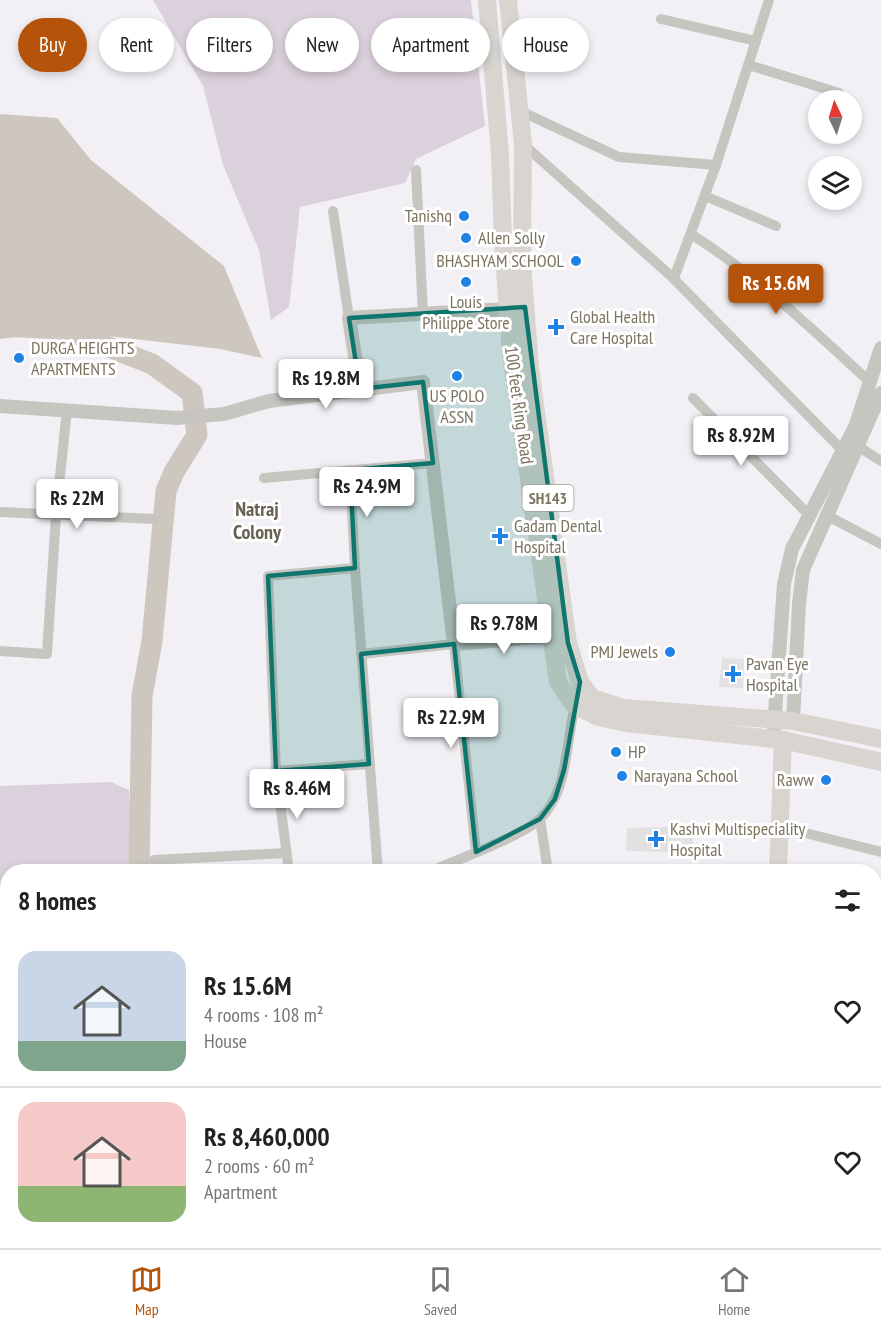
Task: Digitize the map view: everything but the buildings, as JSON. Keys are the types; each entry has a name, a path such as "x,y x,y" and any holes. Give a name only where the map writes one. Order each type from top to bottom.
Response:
{"main road":[{"name":"100 feet Ring Road","path":"487,0 516,308 531,380 568,643 580,682"},
{"name":"100 feet Ring Road","path":"508,0 522,144 522,262 511,354 558,682 573,704"},
{"path":"580,682 592,698 624,708 793,720 881,739"},
{"path":"573,704 597,717 626,723 783,740 881,762"},
{"path":"779,864 783,740 793,720"}],"street":[{"path":"674,279 716,165 769,0"},
{"path":"661,19 756,41"},
{"path":"749,65 829,90"},
{"path":"518,110 620,157 716,165"},
{"path":"522,144 674,279 843,451"},
{"path":"416,170 423,314"},
{"path":"705,196 776,226"},
{"path":"333,211 360,389"},
{"path":"691,234 730,259 779,299 875,398"},
{"path":"349,318 516,308"},
{"path":"793,720 803,570 826,515 859,447 875,398 881,348"},
{"path":"0,406 177,418 224,414 269,401 423,382 476,852"},
{"path":"693,398 809,515"},
{"path":"783,740 775,719 784,584 792,549 843,451 875,398"},
{"path":"0,651 47,654 56,515 67,410"},
{"path":"859,447 881,461"},
{"path":"264,478 433,463"},
{"path":"350,470 377,864"},
{"path":"0,512 155,519"},
{"path":"826,515 881,544"},
{"path":"289,864 276,771 268,576 356,568"},
{"path":"362,654 551,636"},
{"path":"448,864 540,819 555,799 564,770 573,704 580,682"},
{"path":"276,771 369,764"},
{"path":"540,819 547,864"},
{"path":"781,827 881,852"},
{"path":"154,860 287,853"}],"highlighted area":[{"path":"525,307 568,643 580,682 564,770 555,799 540,819 476,852 454,644 361,654 369,764 276,771 268,576 355,568 350,470 433,463 423,382 360,389 349,318"}],"shaded area":[{"path":"153,0 471,0 473,18 371,18 371,72 479,72 485,126 416,159 405,183 300,207 289,307 271,320 259,250 223,165 203,86 195,72 273,72 273,18 186,18 186,57 174,36 174,18 163,18"},
{"path":"0,114 57,118 91,160 224,266 262,358 220,349 65,331 0,339"},
{"path":"722,658 745,659 743,688 719,687"},
{"path":"111,782 129,790 132,843 128,864 0,864 0,786"},
{"path":"693,826 693,853 626,851 627,828"}],"waterway":[{"path":"0,326 63,329 152,364 192,393 197,435 174,472 166,491 152,641 142,696 139,864"}],"place":[{"name":"Tanishq","path":"464,216"},
{"name":"Allen Solly","path":"466,238"},
{"name":"BHASHYAM SCHOOL","path":"576,261"},
{"name":"Louis Philippe Store","path":"466,282"},
{"name":"Global Health Care Hospital","path":"556,327"},
{"name":"DURGA HEIGHTS APARTMENTS","path":"19,358"},
{"name":"US POLO ASSN","path":"457,376"},
{"name":"Gadam Dental Hospital","path":"500,536"},
{"name":"PMJ Jewels","path":"670,652"},
{"name":"Pavan Eye Hospital","path":"733,674"},
{"name":"HP","path":"616,752"},
{"name":"Narayana School","path":"622,776"},
{"name":"Raww","path":"826,780"},
{"name":"Kashvi Multispeciality Hospital","path":"656,839"}],"district":[{"name":"Natraj Colony","path":"257,520"}]}
